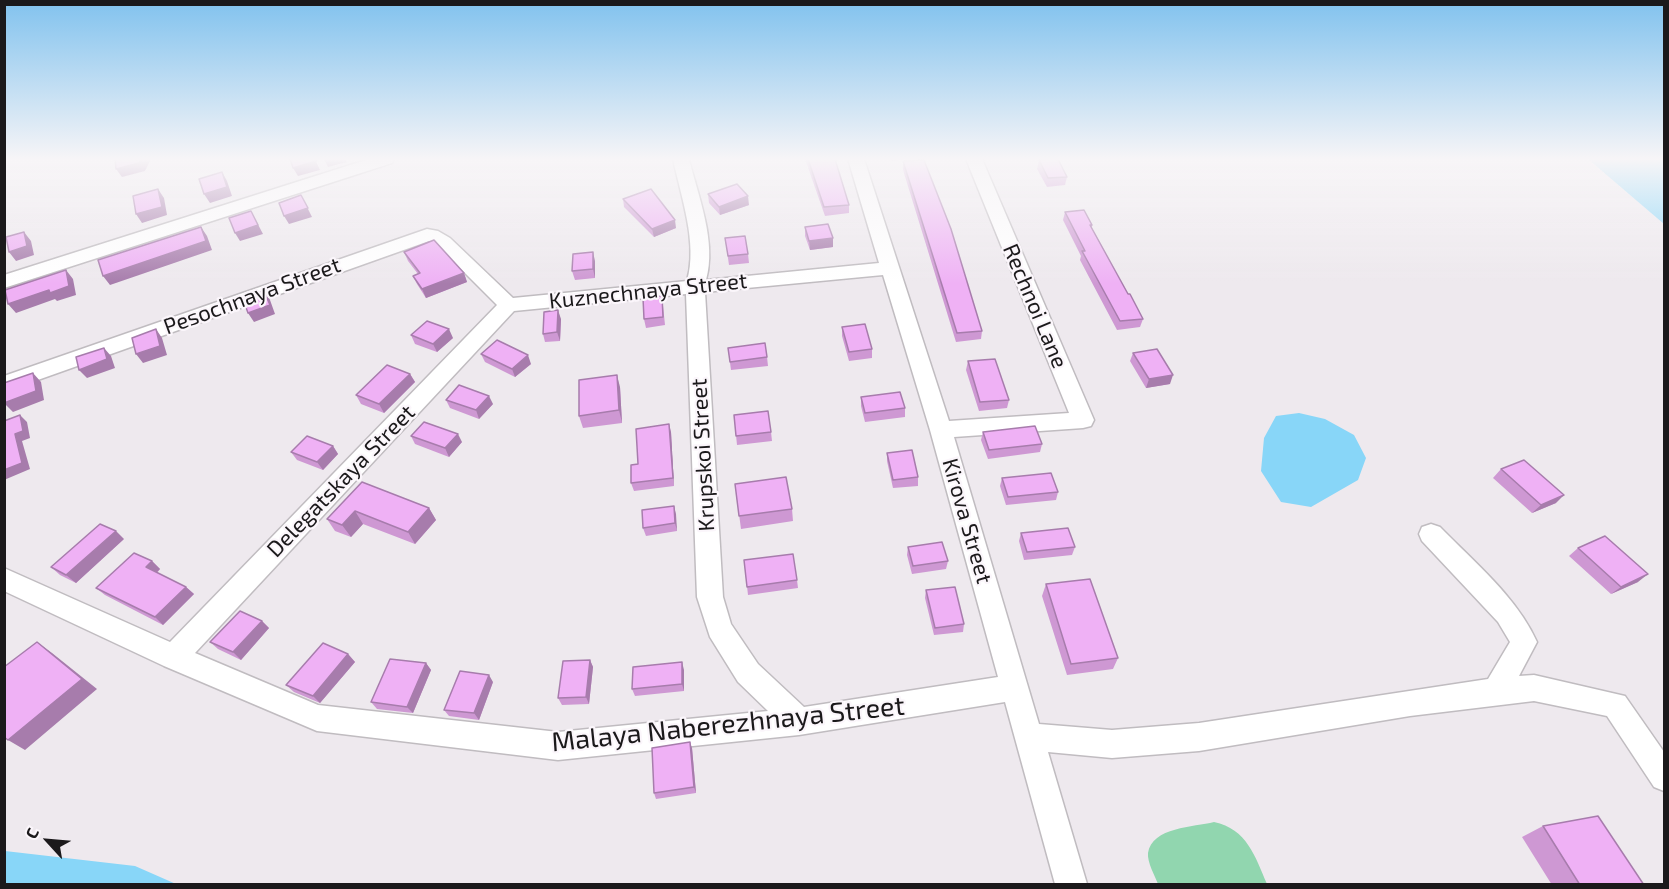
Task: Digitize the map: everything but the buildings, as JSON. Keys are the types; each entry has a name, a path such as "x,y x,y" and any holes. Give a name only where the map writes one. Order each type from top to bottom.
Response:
{"street":[{"path":"4,282 257,200"},
{"name":"Krupskoi Street","path":"691,200 701,265 695,286 710,597 719,629 748,674 799,721"},
{"name":"Kirova Street","path":"869,200 941,430 1071,885"},
{"name":"Rechnoi Lane","path":"941,430 1083,420 991,200"},
{"name":"Pesochnaya Street","path":"4,384 421,236 432,235 444,242 508,305"},
{"name":"Kuznechnaya Street","path":"508,305 891,268"},
{"name":"Delegatskaya Street","path":"174,657 508,305"},
{"path":"1431,534 1507,614 1524,642 1496,690"},
{"name":"Malaya Naberezhnaya Street","path":"4,579 174,657 317,718 558,747 799,721 1014,688"},
{"path":"1028,735 1084,743 1112,744 1199,737 1496,690 1534,688 1615,705 1665,777"}],"green space":[{"path":"1214,822 1235,831 1242,837 1254,854 1267,884 1158,884 1148,857 1151,844 1165,833"}],"water":[{"path":"1637,200 1664,200 1664,224"},
{"path":"1299,413 1325,419 1354,435 1366,458 1358,480 1311,507 1281,502 1261,471 1264,438 1276,416"},
{"path":"5,851 135,866 176,884 5,884"}]}
